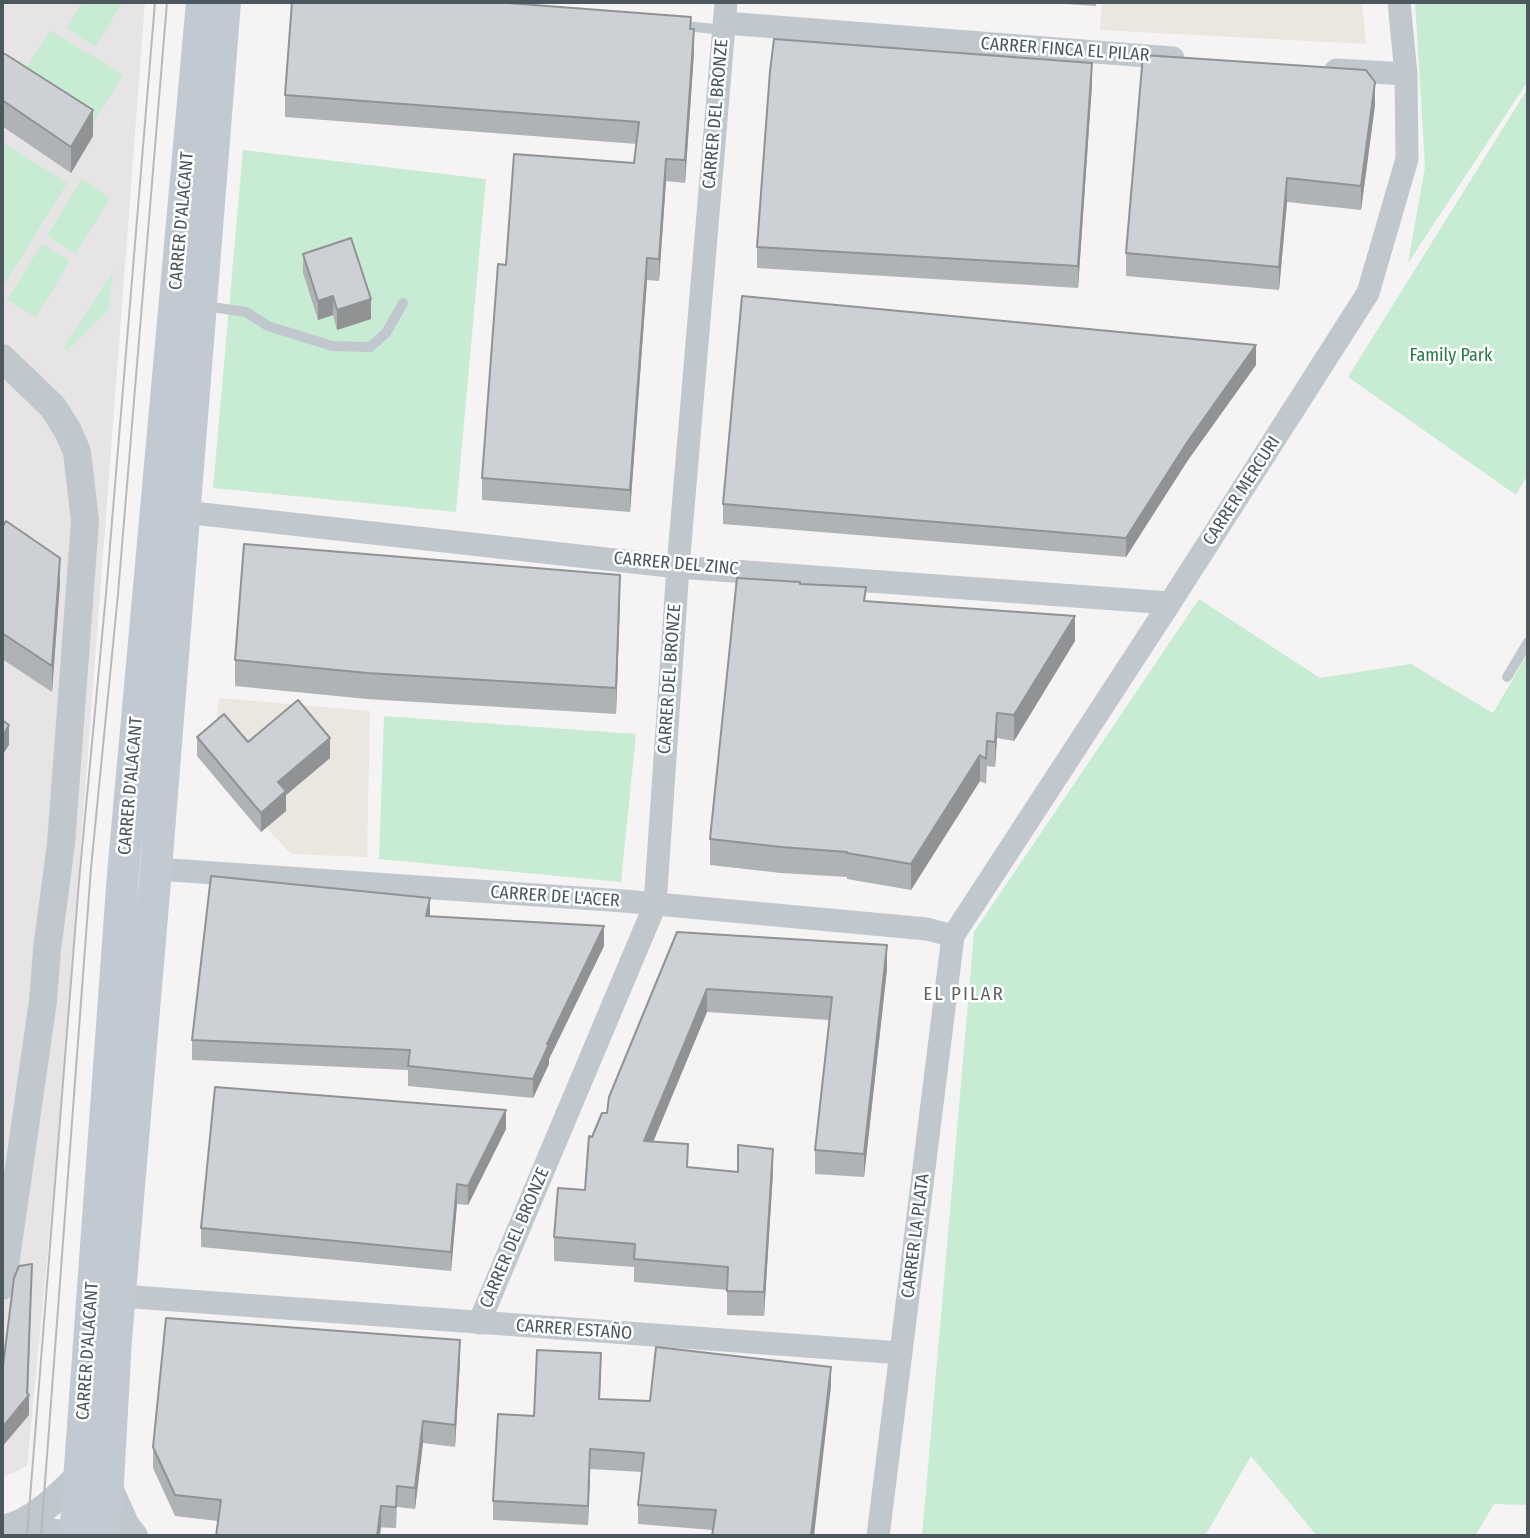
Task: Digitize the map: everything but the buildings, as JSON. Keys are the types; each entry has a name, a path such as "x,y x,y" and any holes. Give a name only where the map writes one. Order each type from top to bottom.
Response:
{"main road":[{"name":"CARRER D'ALACANT","path":"105,1536 94,1480 123,874 202,2"},
{"name":"CARRER D'ALACANT","path":"94,1480 120,1296 225,2"},
{"path":"76,1536 94,1480"}],"street":[{"name":"CARRER MERCURI","path":"953,936 1368,293 1407,159 1406,74 1399,2"},
{"name":"CARRER FINCA EL PILAR","path":"725,18 1196,60"},
{"name":"CARRER DEL BRONZE","path":"479,1323 655,905 678,566 725,18"},
{"path":"1321,69 1406,74"},
{"path":"2,358 53,408 68,431 77,452 85,520 61,844 43,1001 2,1286"},
{"name":"CARRER DEL ZINC","path":"184,512 678,566 1170,603"},
{"name":"CARRER DE L'ACER","path":"156,869 624,901 927,929 953,936"},
{"name":"CARRER LA PLATA","path":"878,1536 953,936"},
{"name":"CARRER ESTAÑO","path":"120,1296 901,1353"},
{"path":"8,1528 94,1480 134,1536"},
{"path":"8,1528 76,1536"}],"lane":[{"path":"670,24 725,18"},
{"path":"201,306 246,312 268,326 332,346 370,347 386,333 403,303"},
{"path":"1507,677 1528,642"}],"shaded area":[{"path":"2,2 145,2 58,1147 27,1466 2,1478"},
{"path":"1102,2 1362,2 1366,44 1100,30"},
{"path":"219,698 370,711 367,857 291,854 212,769"}],"green space":[{"path":"83,2 123,2 95,47 67,28"},
{"path":"1415,2 1528,2 1528,81 1408,263 1425,167"},
{"path":"50,30 123,75 92,125 19,80"},
{"name":"Family Park","path":"1528,88 1528,474 1516,495 1348,377"},
{"path":"2,142 67,183 5,284 2,282"},
{"path":"243,150 486,179 456,512 213,488"},
{"path":"82,179 110,198 75,254 47,236"},
{"path":"42,244 70,261 36,317 7,300"},
{"path":"113,271 109,309 68,350 64,348"},
{"path":"1199,599 1320,678 1411,664 1493,713 1528,653 1528,1505 1494,1504 1475,1536 1317,1536 1251,1456 1205,1536 922,1536 974,932"},
{"path":"384,716 636,734 621,882 379,859"}],"tram line":[{"path":"27,1536 79,881 106,594 155,2"},
{"path":"41,1536 91,868 118,594 167,2"}],"district":[{"name":"EL PILAR","path":"964,995"}]}
